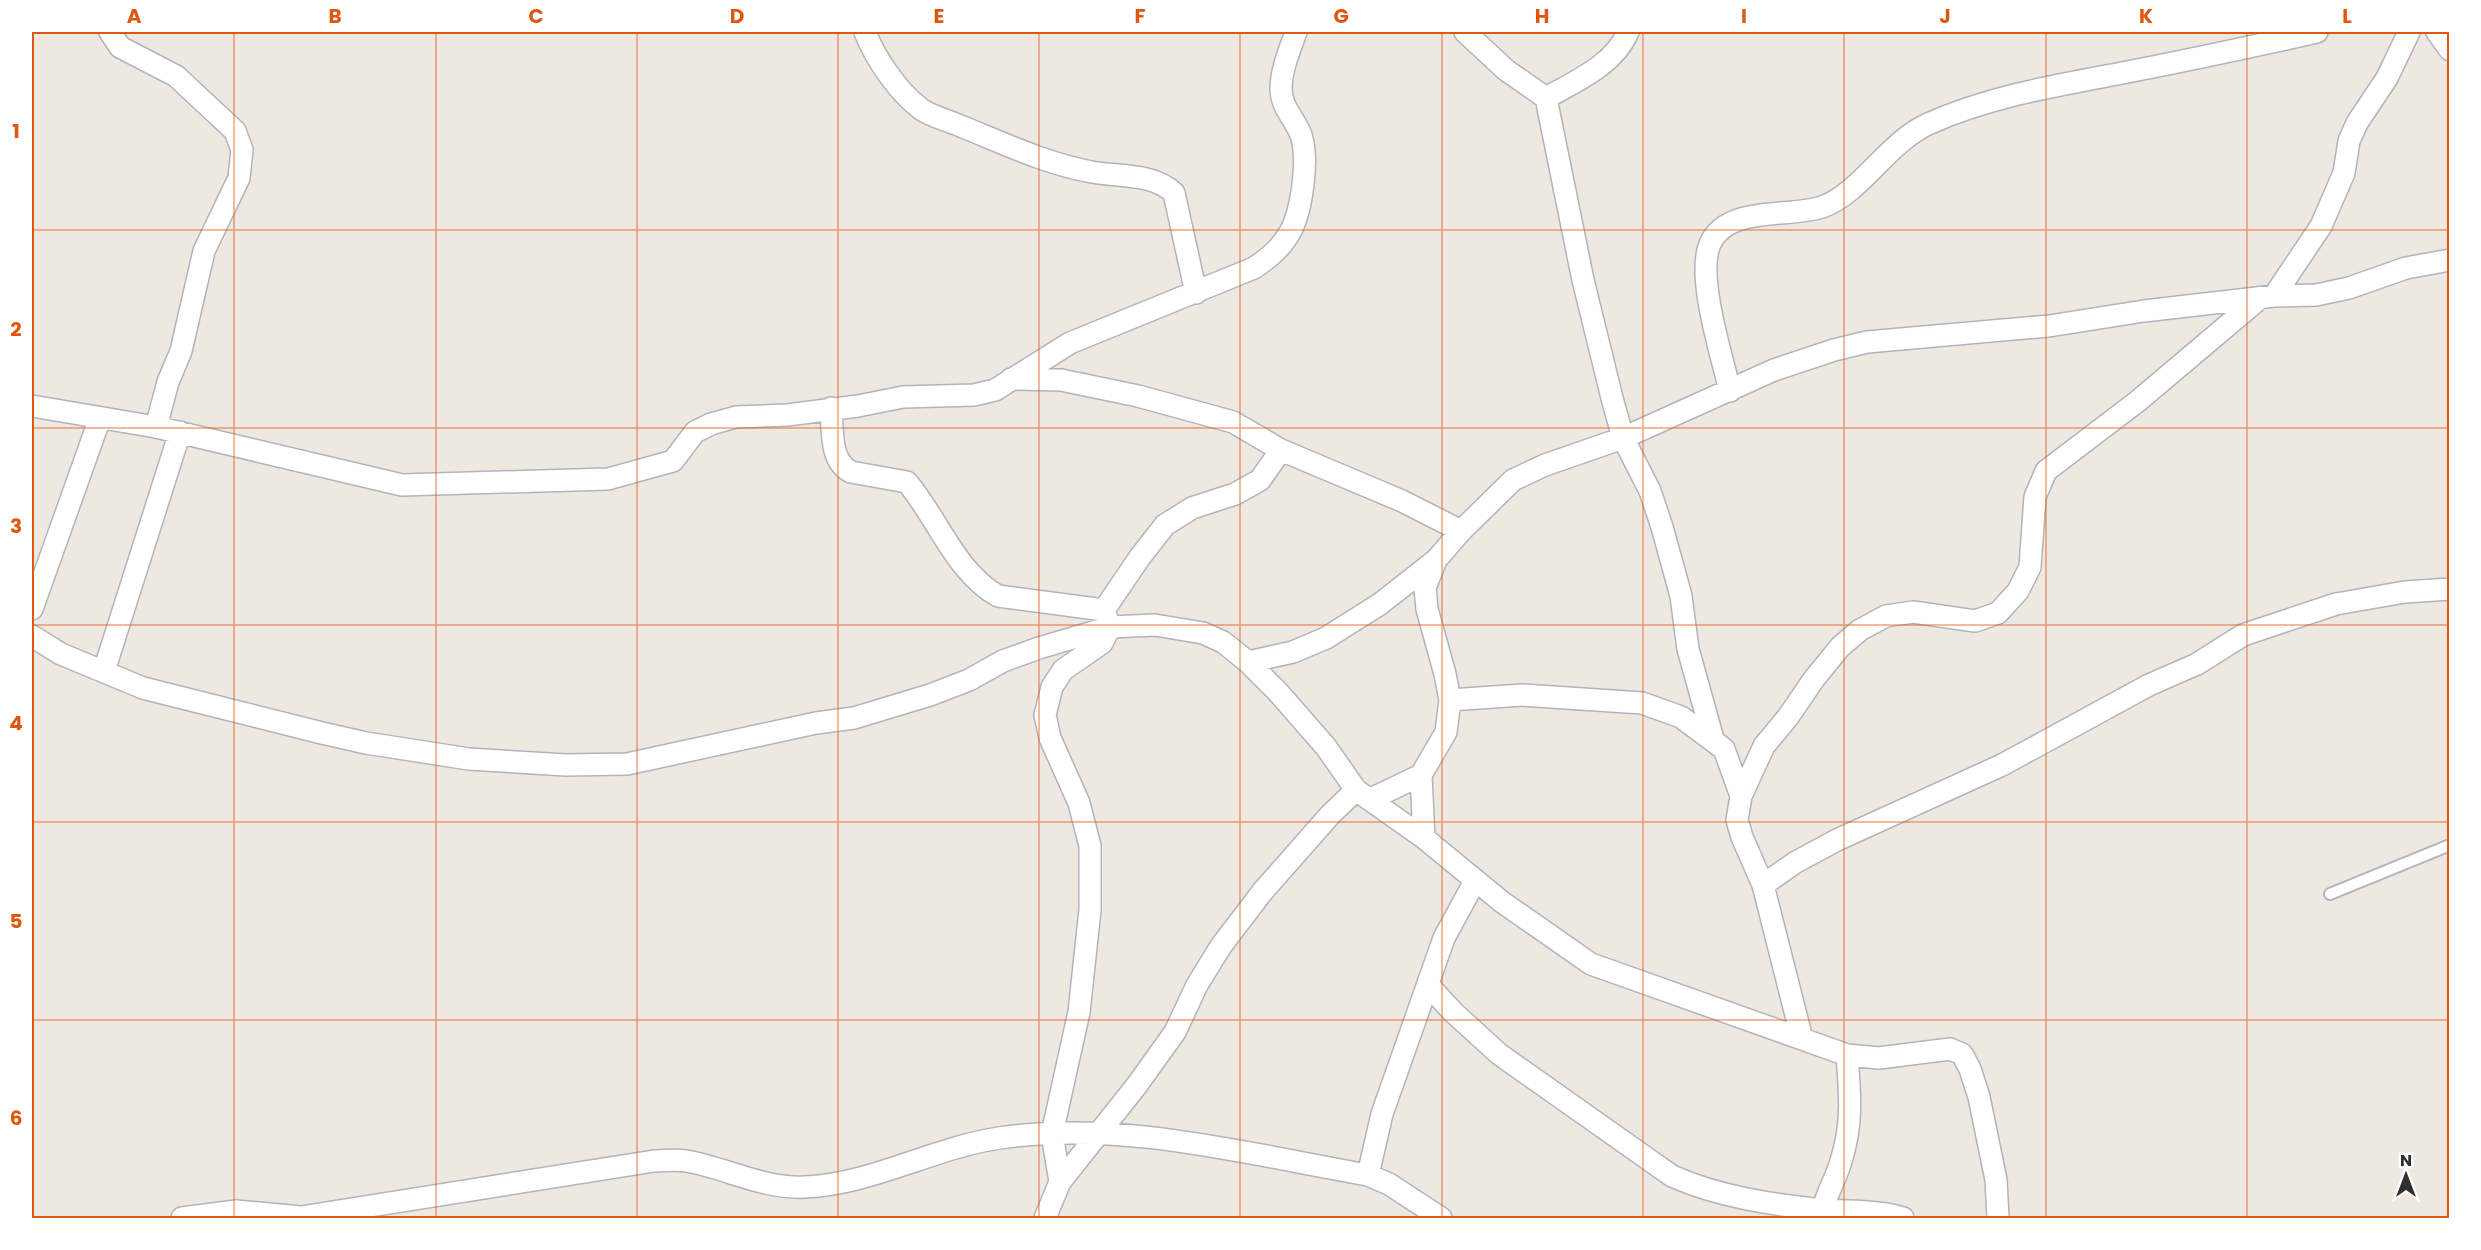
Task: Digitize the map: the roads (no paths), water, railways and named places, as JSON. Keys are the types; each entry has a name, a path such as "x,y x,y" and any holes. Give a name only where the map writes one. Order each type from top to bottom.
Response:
{"street":[{"path":"110,32 120,47 176,76 235,131 242,150 239,178 204,251 181,351 168,382 156,427"},
{"path":"32,406 180,432 402,485 608,478 674,461 695,432 736,417 787,415 858,406 903,397 974,395 995,390 1070,343 1254,268 1276,252 1289,235 1300,203 1305,148 1300,131 1284,106 1281,89 1296,32"},
{"path":"1465,32 1506,70 1546,98 1583,280 1623,438 1650,491 1662,527 1680,596 1688,649 1719,744 1741,796"},
{"path":"1546,98 1598,68 1623,44 1628,32"},
{"path":"1730,391 1707,290 1710,244 1720,230 1737,221 1777,212 1821,207 1848,193 1890,149 1927,124 1991,101 2317,32"},
{"path":"1802,1040 1763,885 1737,820 1741,796 1764,746 1840,647 1860,630 1886,616 1912,612 1975,621 1998,613 2018,591 2030,567 2035,497 2046,471 2138,401 2267,297 2321,226 2344,172 2349,141 2357,123 2387,78 2409,32"},
{"path":"2437,32 2450,50"},
{"path":"863,34 899,87 921,110 1006,146 1049,161 1090,172 1148,179 1165,185 1174,193 1197,293"},
{"path":"1248,662 1293,652 1326,638 1380,604 1436,560 1461,531 1513,480 1545,465 1623,438 1774,370 1834,350 1867,342 2049,326 2144,311 2267,297 2316,294 2338,290 2406,268 2450,260"},
{"path":"1011,379 1060,380 1138,396 1233,422 1281,450 1402,501 1461,531"},
{"path":"831,408 836,457 842,468 851,472 907,482 960,561 982,587 998,596 1107,619 1203,633 1223,642 1248,662 1326,747 1364,795 1424,838 1475,881 1540,930 1591,964 1713,1005 1847,1055 1880,1058 1950,1049 1962,1054 1970,1069 1979,1097 1996,1180 1998,1218"},
{"path":"32,609 100,418"},
{"path":"104,671 180,432"},
{"path":"1060,1182 1052,1134 1079,1012 1090,910 1090,846 1079,803 1050,738 1045,715 1052,687 1063,670 1102,643 1107,619 1140,557 1165,525 1192,508 1236,494 1260,480 1281,450"},
{"path":"1424,838 1421,776 1446,732 1450,700 1427,609 1425,588 1436,560"},
{"path":"1763,885 1796,862 1837,840 2002,765 2149,685 2197,664 2243,635 2336,604 2405,592 2450,590"},
{"path":"32,636 61,654 143,688 238,710 366,744 469,759 566,765 627,764 816,723 854,718 930,695 969,680 1003,661 1107,619"},
{"path":"1450,700 1522,695 1642,703 1680,717 1719,744 1764,746"},
{"path":"1045,1218 1060,1182 1175,1032 1197,985 1221,946 1263,891 1330,815 1364,795 1421,776"},
{"path":"1368,1175 1382,1114 1444,938 1475,881"},
{"path":"1428,985 1453,1012 1499,1054 1672,1176 1700,1188 1822,1214 1890,1214 1904,1218"},
{"path":"1822,1214 1841,1162 1851,1123 1847,1055"},
{"path":"182,1218 236,1211 301,1217 654,1161 685,1161 776,1186 805,1187 837,1183 934,1154 999,1138 1100,1132 1206,1146 1368,1175 1389,1184 1441,1218"}],"lane":[{"path":"2330,894 2450,845"}]}
